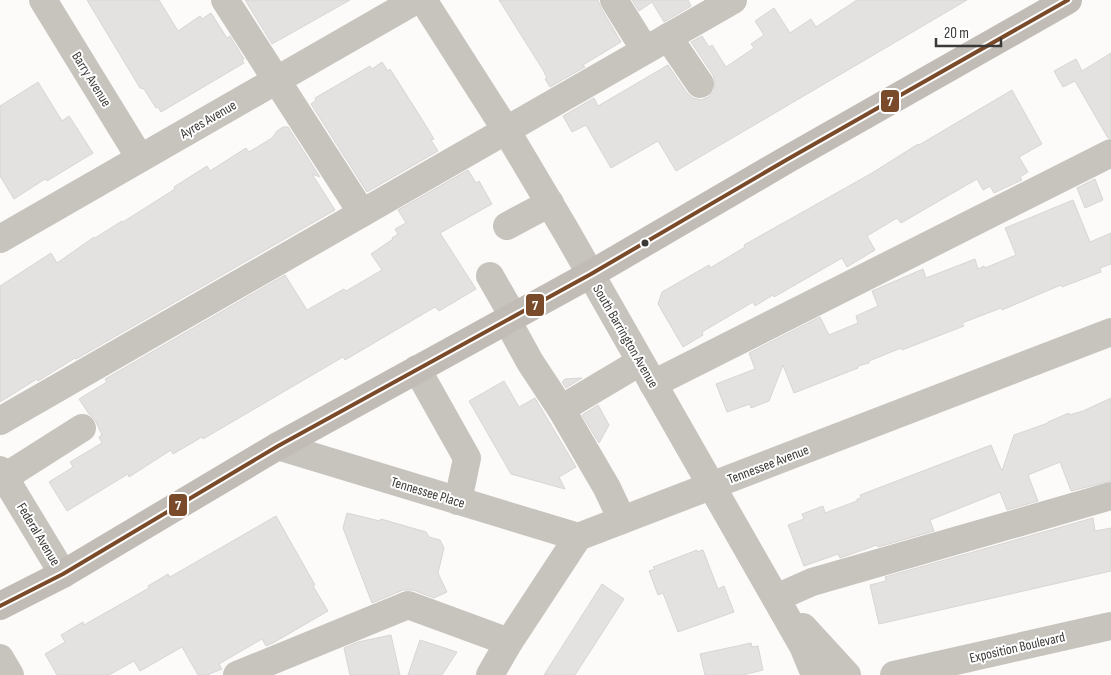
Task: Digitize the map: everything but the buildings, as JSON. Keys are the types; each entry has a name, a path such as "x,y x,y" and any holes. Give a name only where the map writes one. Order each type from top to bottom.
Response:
{"main road":[{"path":"0,606 63,574 278,446 591,274 788,159 1068,0"}],"street":[{"name":"Barry Avenue","path":"43,0 140,158"},
{"path":"225,0 362,213"},
{"name":"Ayres Avenue","path":"0,239 416,0"},
{"name":"South Barrington Avenue","path":"423,0 550,203 804,646 815,675"},
{"path":"614,0 644,50"},
{"path":"0,421 733,0"},
{"path":"668,37 700,84"},
{"path":"561,408 647,373 1111,154"},
{"path":"507,226 550,203"},
{"path":"490,276 530,362 561,408 622,520"},
{"name":"Tennessee Avenue","path":"578,537 1111,332"},
{"path":"417,369 467,458 458,501"},
{"path":"2,473 82,428"},
{"name":"Tennessee Place","path":"278,446 578,537"},
{"name":"Federal Avenue","path":"2,473 63,574"},
{"path":"776,598 812,582 1111,496"},
{"path":"490,675 509,642 578,537"},
{"name":"South Barrington Avenue","path":"776,598 847,675"},
{"path":"237,675 408,605 509,642"},
{"name":"Exposition Boulevard","path":"894,675 1111,626"},
{"path":"804,646 834,675"},
{"path":"0,658 10,675"}],"transit line":[{"name":"7","path":"0,606 63,574 278,446 591,274 788,159 1068,0"}]}
